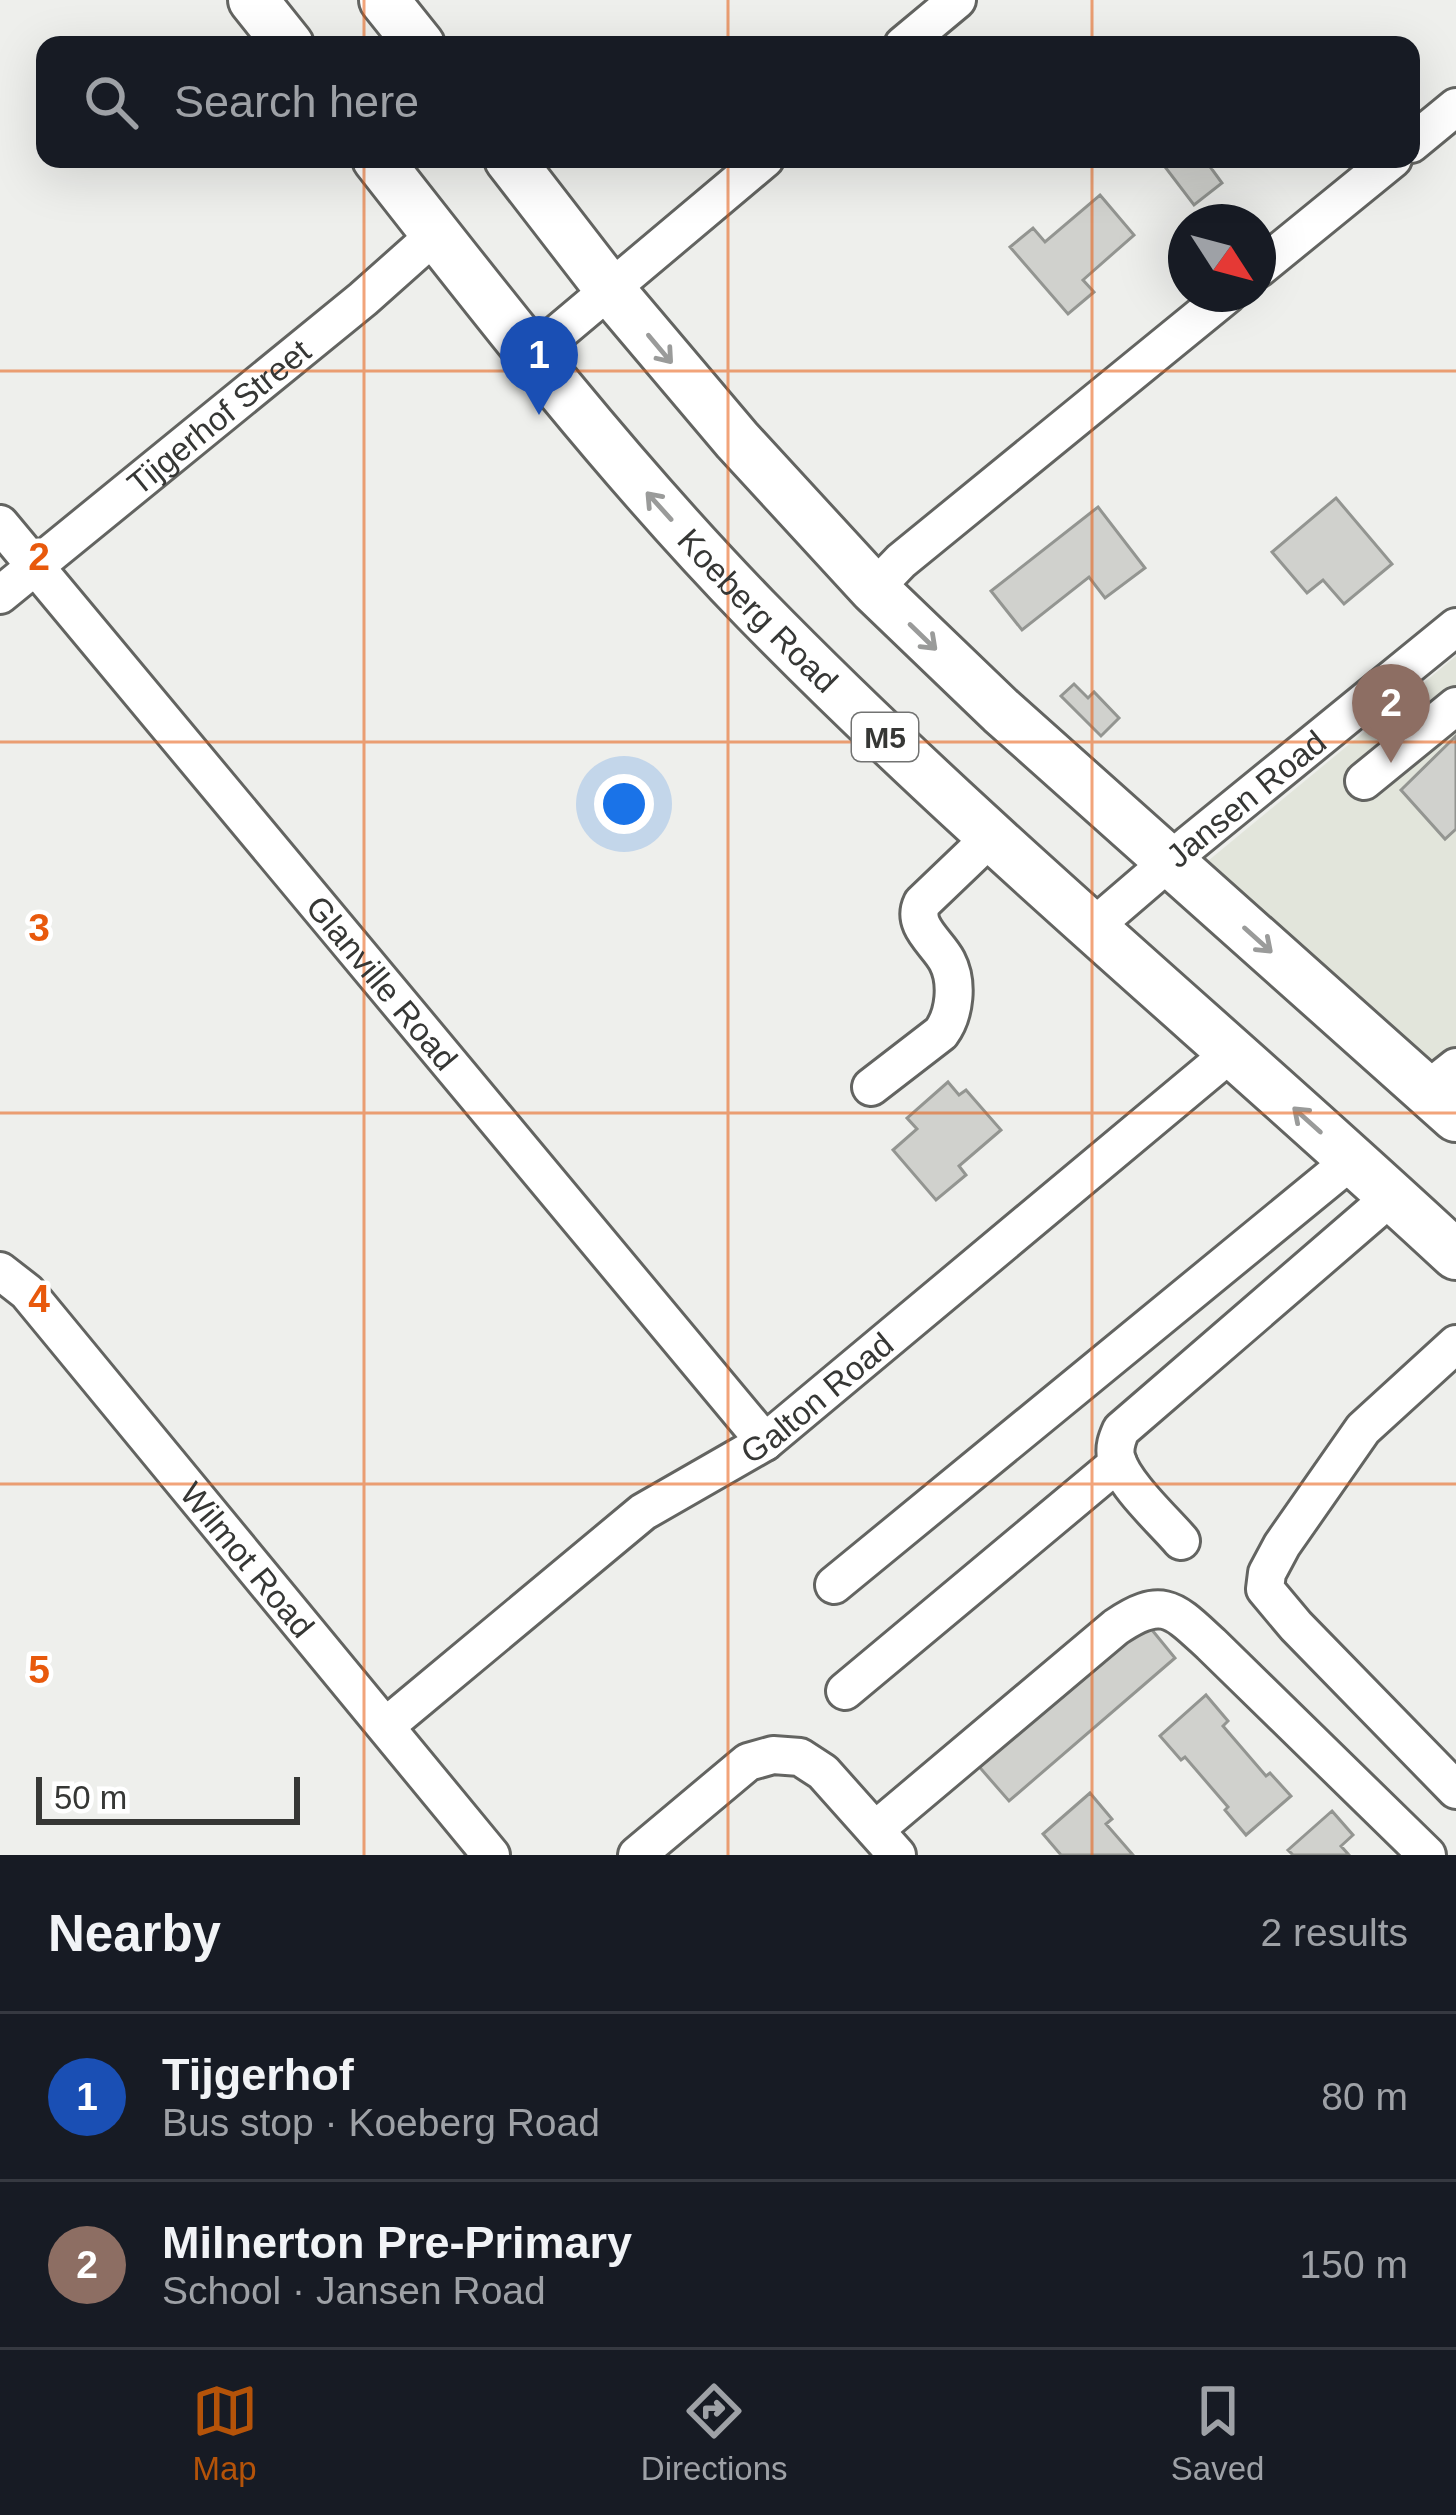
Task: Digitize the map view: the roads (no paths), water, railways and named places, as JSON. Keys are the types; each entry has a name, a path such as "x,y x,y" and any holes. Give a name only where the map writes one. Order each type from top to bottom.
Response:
{"main road":[{"path":"254,0 282,36"},
{"path":"384,0 413,36"},
{"name":"Koeberg Road","path":"384,168 625,469 728,581 992,836 1456,1256"},
{"path":"515,168 737,440 874,589 1001,711 1171,862 1446,1091"}],"street":[{"path":"914,36 957,0"},
{"path":"1420,137 1456,107"},
{"path":"532,355 754,168"},
{"path":"1276,254 1382,168"},
{"name":"Tijgerhof Street","path":"0,596 436,235"},
{"path":"874,589 901,561 1206,312"},
{"name":"Glanville Road","path":"0,524 765,1442"},
{"name":"Jansen Road","path":"1092,928 1456,626"},
{"path":"1364,781 1451,709 1407,667"},
{"path":"871,1087 941,1034 949,1022 950,965 918,912 992,836"},
{"name":"Galton Road","path":"386,1726 643,1512 765,1442 1232,1052"},
{"path":"834,1585 1352,1160"},
{"path":"1181,1541 1118,1463 1114,1452 1121,1430 1392,1196"},
{"name":"Wilmot Road","path":"0,1271 27,1292 491,1855"},
{"path":"1456,1344 1354,1440 1282,1545 1267,1573 1265,1588 1456,1790"},
{"path":"845,1691 1118,1463"},
{"path":"637,1855 748,1762 773,1755 800,1757 823,1772 886,1842 1116,1628 1138,1612 1160,1608 1184,1618 1427,1855"}],"place":[{"name":"Tijgerhof","path":"539,415"},
{"name":"Milnerton Pre-Primary","path":"1391,763"}]}
